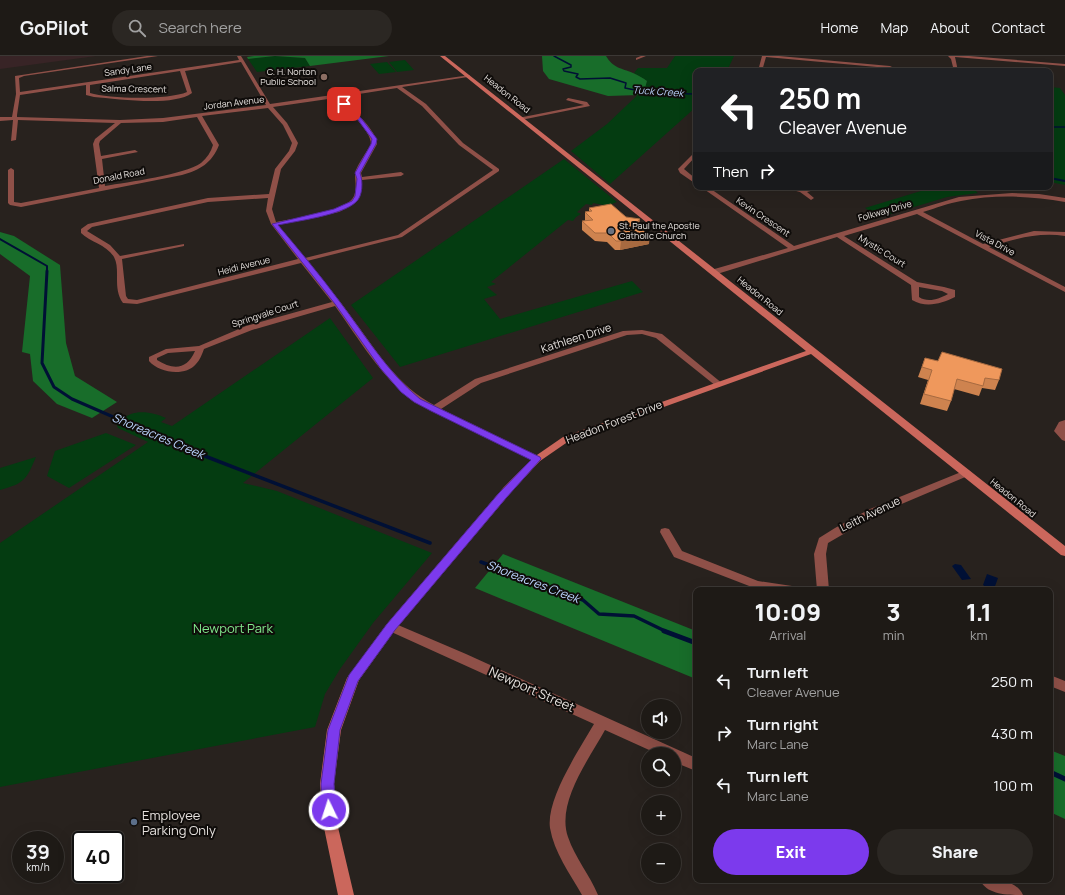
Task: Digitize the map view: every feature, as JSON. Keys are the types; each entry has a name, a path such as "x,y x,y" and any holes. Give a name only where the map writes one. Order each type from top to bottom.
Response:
{"street":[{"path":"14,140 14,115 18,94 17,77 156,56"},
{"name":"Headon Road","path":"442,56 1065,552"},
{"path":"638,59 644,56"},
{"path":"761,68 764,56 890,68"},
{"path":"951,56 1065,65"},
{"path":"951,56 953,58 955,68"},
{"path":"240,59 269,106 284,124 295,143 293,152 278,168 269,208 270,216 274,224 304,260 392,377 417,400 537,459"},
{"name":"Sandy Lane","path":"18,94 182,70 240,59"},
{"name":"Salma Crescent","path":"88,84 88,94 94,96 159,99 186,96 190,93 182,70"},
{"name":"Jordan Avenue","path":"0,119 15,118 120,122 155,120 269,106 468,76"},
{"name":"Heidi Avenue","path":"118,258 122,296 126,301 136,302 400,236 498,170 461,144 424,106 397,86"},
{"path":"274,224 335,211 354,202 358,196 360,179 358,173 374,144 374,139 359,119 336,96"},
{"path":"521,118 588,106 585,103 568,99"},
{"name":"Donald Road","path":"11,170 10,202 12,204 34,203 102,188 182,174 202,166 214,152 216,145 198,115"},
{"path":"102,188 96,144 97,140 120,122"},
{"path":"99,158 135,152"},
{"path":"693,156 681,169 682,172 693,180"},
{"path":"360,179 401,174"},
{"name":"Kevin Crescent","path":"708,190 793,248"},
{"path":"798,190 807,190"},
{"path":"802,191 810,198"},
{"name":"Folkway Drive","path":"714,272 959,199 986,193 1024,195 1065,200"},
{"path":"182,245 118,258 108,248 84,233 83,230 90,225 208,200 272,196"},
{"name":"Vista Drive","path":"917,212 1065,290"},
{"path":"983,246 1027,233 1041,231 1065,234"},
{"name":"Mystic Court","path":"838,235 915,284 944,289 952,292 952,295 925,303 915,298 915,284"},
{"name":"Springvale Court","path":"200,348 192,363 185,367 170,369 153,361 153,357 166,351 200,348 249,328 337,303"},
{"name":"Kathleen Drive","path":"434,409 478,382 631,333 642,332 659,336 719,384"},
{"name":"Headon Forest Drive","path":"346,895 330,823 327,784 334,730 353,678 391,627 508,489 537,459 566,439 813,351"},
{"path":"1065,423 1062,424 1060,431 1065,438"},
{"name":"Leith Avenue","path":"823,587 820,554 823,540 837,530 906,497 966,473"},
{"path":"665,532 678,554 757,585 771,587"},
{"name":"Newport Street","path":"391,627 657,747"},
{"path":"1053,681 1065,687"},
{"path":"590,895 562,842 557,823 561,799 602,722"},
{"name":"Newport Street","path":"681,758 693,764"},
{"path":"993,883 1015,895"}],"shaded area":[{"path":"0,56 96,56 0,69"}],"green space":[{"path":"275,56 305,58 310,66 257,72 248,59"},
{"path":"275,56 248,59 247,57"},
{"path":"275,56 389,56 310,66 305,58"},
{"path":"542,56 606,56 614,65 647,81 645,88 639,95 608,96 549,79 543,71"},
{"path":"675,56 734,56 728,68 693,68 693,110 610,184 571,151 607,124 645,88 647,81 634,73 638,68 667,68"},
{"path":"405,60 414,70 397,72 389,62"},
{"path":"387,62 396,72 379,74 370,64"},
{"path":"1053,87 1060,88 1065,95 1065,185 1053,183"},
{"path":"564,159 617,202 603,207 604,205 593,203 592,205 586,204 577,212 581,214 573,221 568,220 491,282 496,284 487,287 497,295 484,299 500,319 632,281 643,292 400,367 351,305"},
{"path":"924,190 974,190 978,193 947,197 881,217 865,208"},
{"path":"0,232 14,236 60,265 66,343 75,376 117,402 92,418 57,404 33,381 30,354 22,352 30,276 0,254"},
{"name":"Newport Park","path":"330,318 373,378 243,483 277,491 432,553 373,623 340,669 325,694 315,727 0,787 0,543 148,442 118,428 116,423 131,414 144,412 153,413 166,418 161,422 172,426"},
{"path":"106,433 136,445 69,488 47,476 55,451"},
{"path":"36,457 24,480 20,483 0,490 0,468"},
{"path":"503,554 693,630 693,678 475,588"},
{"path":"1053,751 1065,756 1065,819 1053,813"}],"water":[{"path":"955,564 961,565 971,579 962,580 952,566"},
{"path":"987,574 998,578 995,587 986,587 983,585"}],"building":[{"path":"611,204 626,217 640,219 636,224 650,235 616,241 608,233 595,233 582,221 593,220 585,212 592,211 589,208"},
{"path":"942,352 1002,369 999,380 985,378 983,386 957,379 951,401 924,394 932,370 922,367 925,358 938,361"}],"waterway":[{"name":"Tuck Creek","path":"554,56 571,65 571,67 563,69 564,71 578,74 576,77 580,79 610,78 626,83 625,88 650,93 693,94"},
{"name":"Tuck Creek","path":"1053,127 1065,127"},
{"name":"Tuck Creek","path":"1053,179 1065,181"},
{"name":"Shoreacres Creek","path":"0,239 47,266 47,271"},
{"name":"Shoreacres Creek","path":"47,271 42,363 54,387 72,399 141,429"},
{"name":"Shoreacres Creek","path":"138,428 197,453 430,543"},
{"name":"Shoreacres Creek","path":"481,562 583,600 599,614 634,616 667,632"},
{"name":"Shoreacres Creek","path":"664,631 693,642"},
{"name":"Shoreacres Creek","path":"1053,773 1065,779"}],"place":[{"name":"C. H. Norton Public School","path":"324,77"},
{"name":"St. Paul the Apostle Catholic Church","path":"611,231"},
{"name":"Employee Parking Only","path":"134,822"}],"route":[{"path":"329,810 327,784 334,730 353,678 391,627 502,495 537,459 434,409 417,400 404,390 384,367 304,260 274,224 335,211 354,202 358,196 360,179 358,173 374,144 374,139 369,130 344,104"}]}
